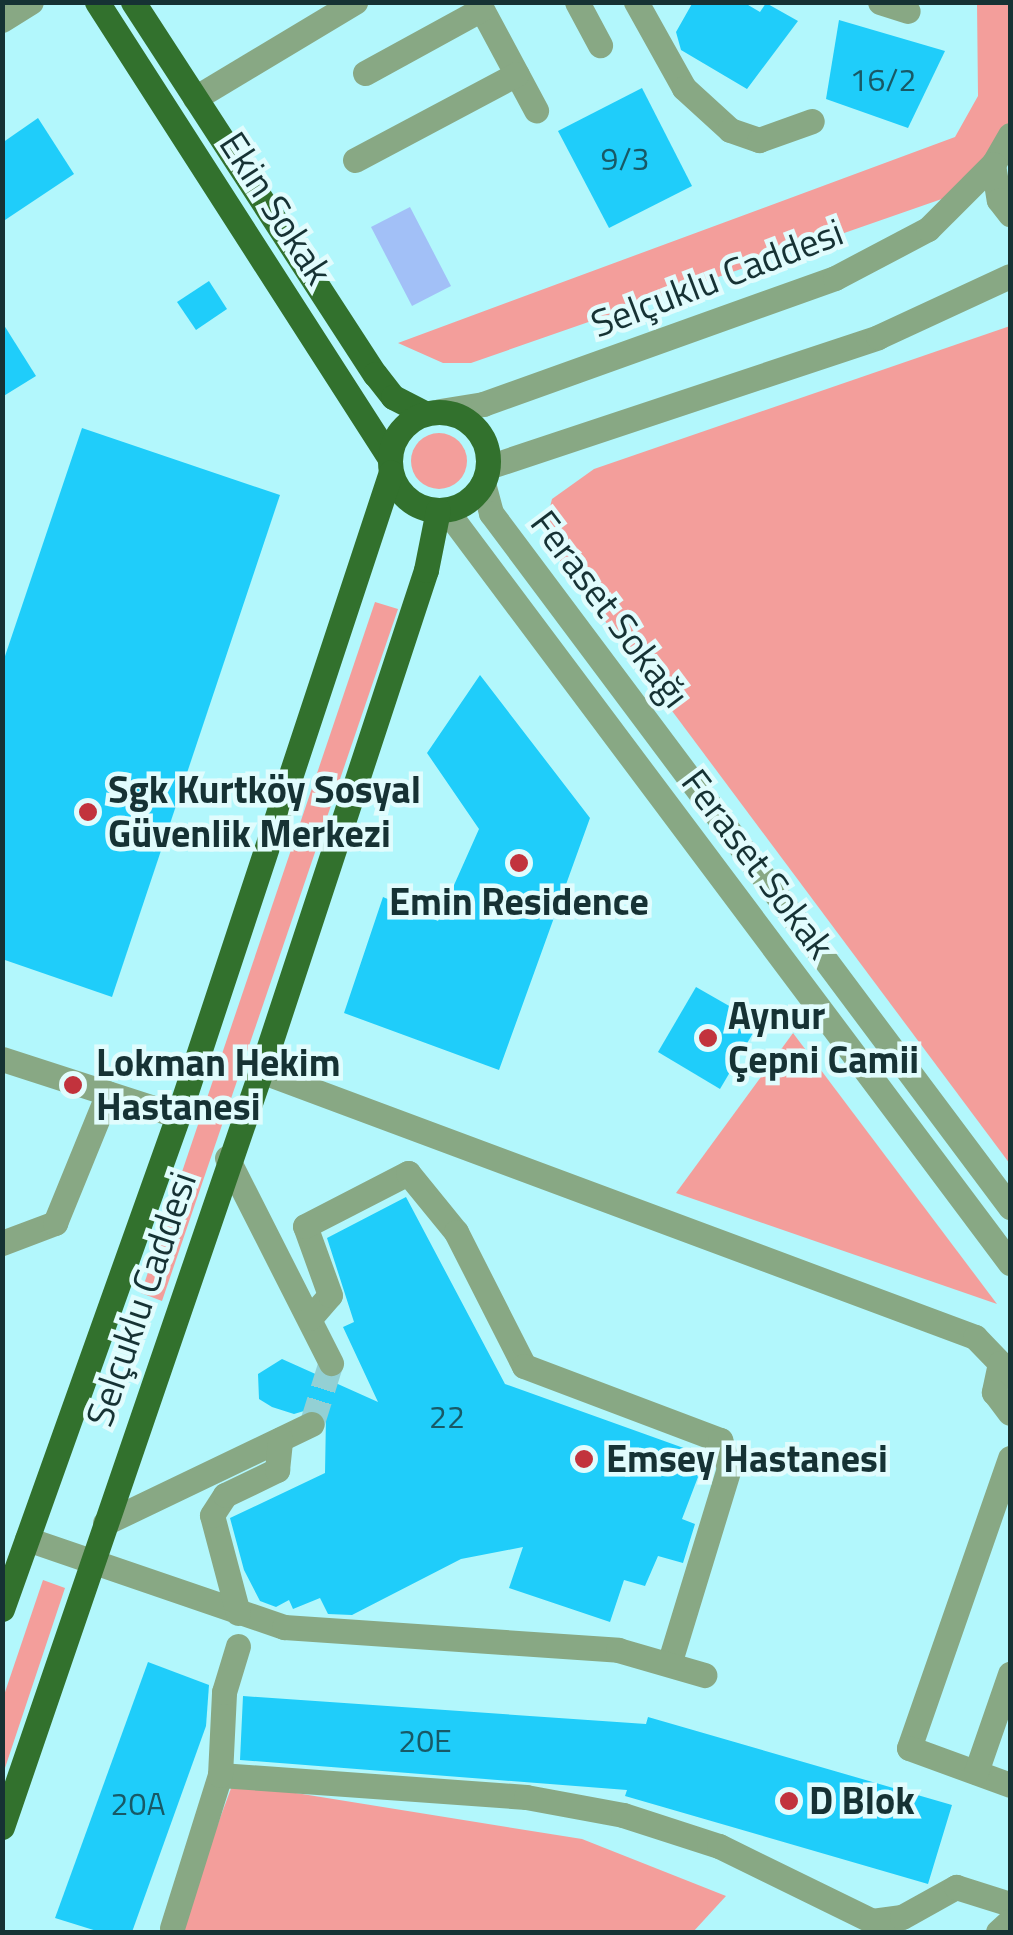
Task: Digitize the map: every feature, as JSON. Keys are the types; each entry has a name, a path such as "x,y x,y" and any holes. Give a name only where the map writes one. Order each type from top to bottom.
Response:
{"main road":[{"name":"Ekin Sokak","path":"97,2 390,465"},
{"name":"Ekin Sokak","path":"133,2 375,374 394,397 432,412"},
{"path":"432,412 481,436 486,475 442,510 405,497 390,465 400,430 432,412"},
{"name":"Selçuklu Caddesi","path":"2,1609 178,1116 390,465"},
{"name":"Selçuklu Caddesi","path":"2,1826 261,1071 426,570 442,510"}],"street":[{"path":"2,20 31,2"},
{"path":"195,98 355,2"},
{"path":"578,2 600,45"},
{"path":"636,2 684,88 730,130 760,140 812,120"},
{"path":"880,2 908,11"},
{"path":"364,73 480,6 536,110"},
{"path":"355,160 516,74"},
{"name":"Selçuklu Caddesi","path":"432,412 483,404 834,278 928,228 993,164 1009,133"},
{"path":"993,164 993,184 1010,214"},
{"path":"486,475 878,337 1010,276"},
{"name":"Feraset Sokağı","path":"486,475 491,513 1010,1206"},
{"name":"Feraset Sokak","path":"442,510 1010,1263"},
{"path":"2,1059 178,1116"},
{"path":"261,1071 975,1337 1000,1363 994,1392 1010,1413"},
{"path":"2,1243 55,1223 108,1093"},
{"path":"228,1158 331,1363"},
{"path":"310,1318 330,1295 305,1226 408,1173 456,1232 524,1366 720,1440 729,1468 670,1662"},
{"path":"105,1523 312,1424"},
{"path":"238,1613 212,1515 225,1494 276,1470 280,1439"},
{"path":"1010,1458 908,1748 1010,1786"},
{"path":"28,1540 238,1613 329,1635 618,1650 704,1675"},
{"path":"172,1928 220,1775 224,1692 238,1646"},
{"path":"976,1772 1010,1674"},
{"path":"220,1775 526,1797 623,1815 720,1846 872,1921 902,1918 956,1888 1010,1904"},
{"path":"998,1932 1010,1921"}],"shaded area":[{"path":"977,3 1010,3 1010,145 959,193 471,363 443,363 398,343 955,137 978,96"},
{"path":"1010,326 1010,1164 555,554 546,523 552,499 594,469"},
{"path":"439,433 459,441 467,461 459,481 439,489 419,481 411,461 419,441"},
{"path":"375,602 398,609 162,1301 141,1293"},
{"path":"793,1033 997,1304 676,1193"},
{"path":"43,1580 65,1588 3,1774 3,1698"},
{"path":"233,1783 582,1839 726,1896 693,1932 178,1932"}],"water":[{"path":"410,207 451,286 412,306 371,227"}],"building":[{"path":"693,2 743,2 760,12 766,3 798,21 747,89 681,50 676,32"},
{"path":"839,20 945,51 908,128 826,99"},
{"path":"642,88 692,186 609,228 558,131"},
{"path":"38,118 74,174 2,222 2,143"},
{"path":"209,281 227,309 196,330 177,302"},
{"path":"2,322 36,376 2,397"},
{"name":"Sgk Kurtköy Sosyal Güvenlik Merkezi","path":"82,428 280,495 112,997 2,959 2,665"},
{"name":"Emin Residence","path":"480,675 590,818 499,1070 344,1013 383,897 438,921 479,829 427,753"},
{"name":"Aynur Çepni Camii","path":"696,987 759,1023 720,1089 658,1052"},
{"path":"406,1197 505,1384 706,1456 682,1519 695,1524 683,1563 658,1556 645,1586 624,1580 610,1622 509,1588 523,1547 461,1559 352,1615 328,1614 320,1598 293,1609 289,1600 276,1607 260,1601 244,1570 230,1518 325,1473 326,1416 314,1408 294,1414 259,1399 258,1374 282,1359 378,1402 343,1327 354,1322 327,1238"},
{"path":"148,1662 209,1685 206,1726 132,1932 100,1932 55,1918"},
{"path":"243,1696 646,1724 648,1717 952,1805 928,1884 625,1796 627,1790 240,1760"}],"tunnel":[{"path":"312,1424 331,1363"}],"place":[{"name":"Sgk Kurtköy Sosyal Güvenlik Merkezi","path":"88,812"},
{"name":"Emin Residence","path":"519,863"},
{"name":"Aynur Çepni Camii","path":"708,1038"},
{"name":"Lokman Hekim Hastanesi","path":"73,1085"},
{"name":"Emsey Hastanesi","path":"584,1459"},
{"name":"D Blok","path":"789,1801"}]}
